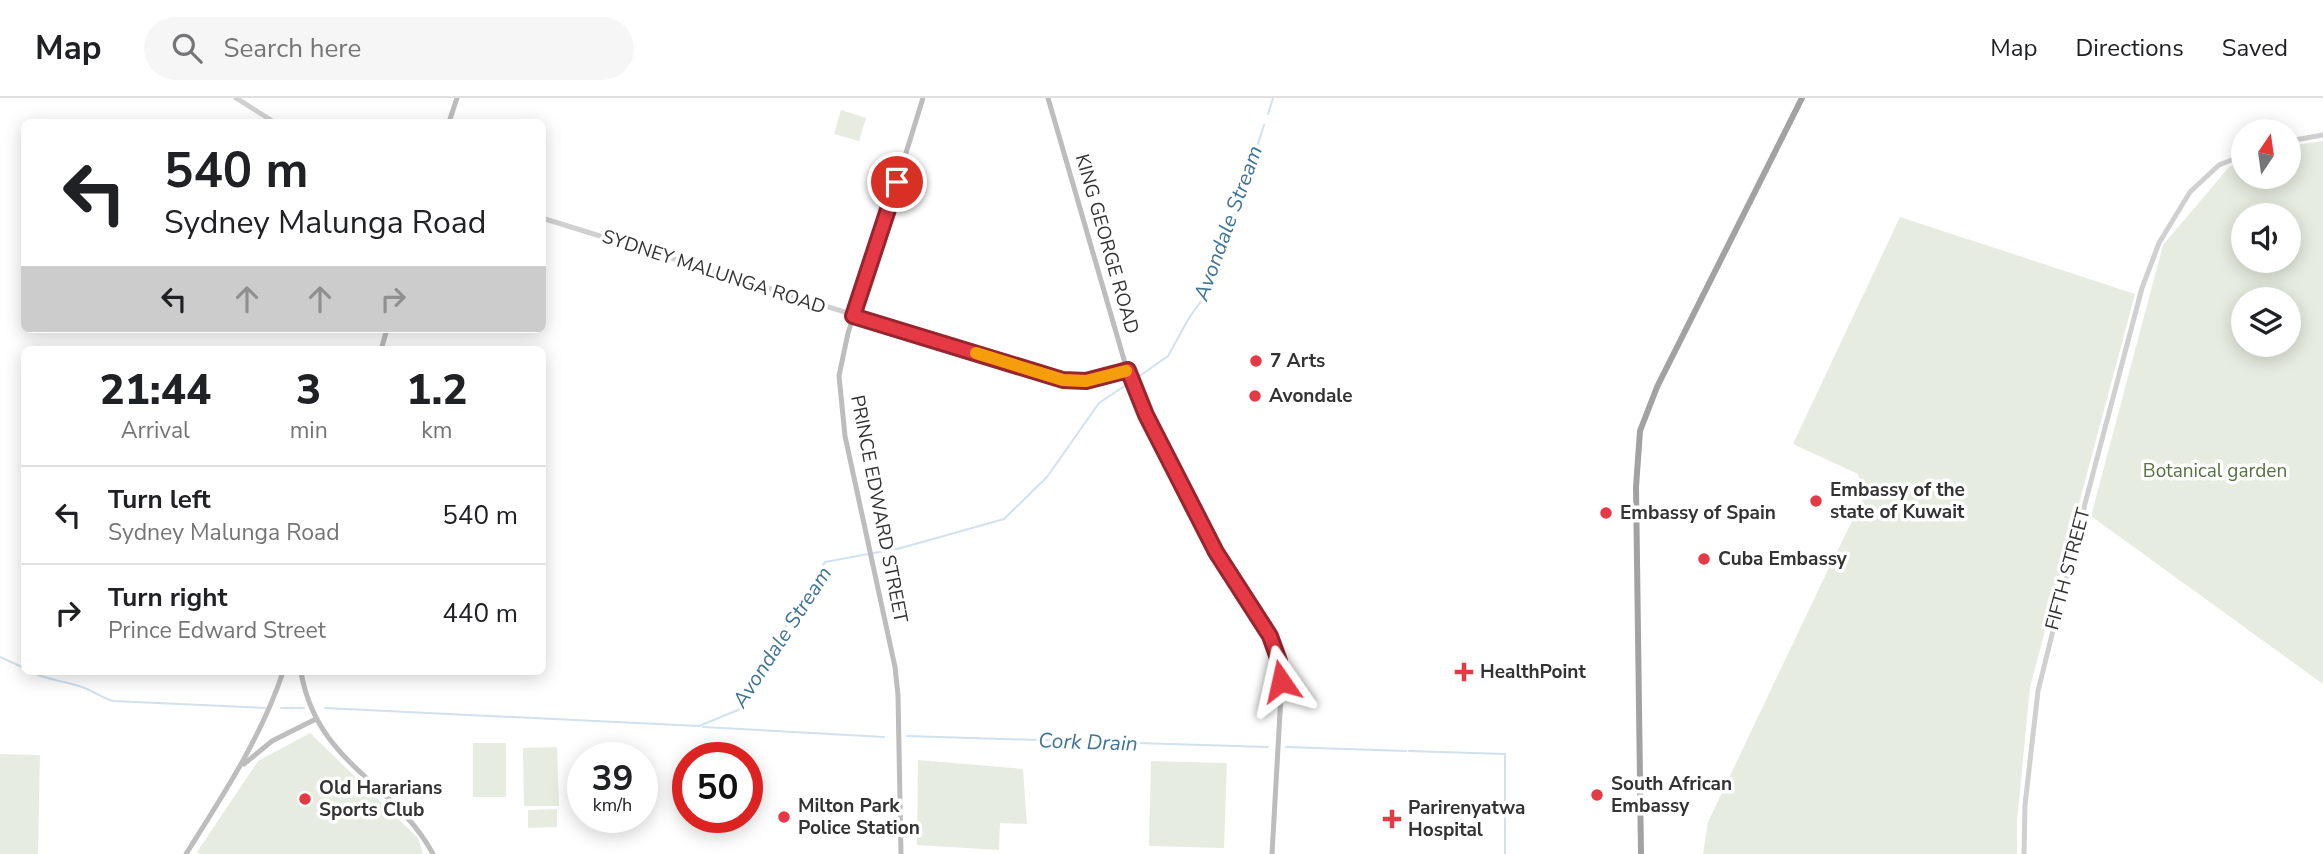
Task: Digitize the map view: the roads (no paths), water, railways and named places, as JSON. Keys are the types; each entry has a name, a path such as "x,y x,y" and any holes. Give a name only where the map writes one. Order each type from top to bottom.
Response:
{"highway":[{"path":"1642,854 1636,486 1640,430 1657,387 1802,98"}],"main road":[{"path":"450,119 457,98"},
{"name":"PRINCE EDWARD STREET","path":"901,854 897,687 892,650 845,436 839,390 841,361 853,316 923,98"},
{"name":"KING GEORGE ROAD","path":"1048,98 1136,392 1216,552 1262,621 1275,649 1281,681 1272,854"},
{"path":"186,854 240,769 266,717 282,675"},
{"path":"302,675 316,719 342,756 414,825 433,854"},
{"path":"240,769 272,741 316,719"}],"street":[{"path":"236,98 269,119"},
{"path":"2301,139 2323,135"},
{"name":"FIFTH STREET","path":"2024,854 2025,805 2038,691 2142,288 2159,243 2190,192 2219,165 2231,160"},
{"name":"SYDNEY MALUNGA ROAD","path":"546,219 1063,380 1086,381 1128,370"}],"waterway":[{"name":"Avondale Stream","path":"1268,114 1273,98"},
{"name":"Avondale Stream","path":"1134,380 1168,356 1204,297 1230,230 1264,125"},
{"name":"Avondale Stream","path":"325,708 699,726 738,710 758,682 779,638 825,562 901,548 1004,519 1047,477 1099,403 1129,383"},
{"name":"Avondale Stream","path":"0,657 21,667"},
{"name":"Avondale Stream","path":"39,675 80,686 113,701 265,708"},
{"name":"Avondale Stream","path":"281,708 304,708"},
{"name":"Cork Drain","path":"703,727 884,737"},
{"name":"Cork Drain","path":"907,736 1268,747"},
{"name":"Cork Drain","path":"1286,747 1406,751"},
{"name":"Cork Drain","path":"1409,751 1505,754 1505,854"}],"place":[{"name":"7 Arts","path":"1256,361"},
{"name":"Avondale","path":"1255,396"},
{"name":"Embassy of the state of Kuwait","path":"1816,501"},
{"name":"Embassy of Spain","path":"1606,513"},
{"name":"Cuba Embassy","path":"1704,559"},
{"name":"HealthPoint","path":"1464,672"},
{"name":"South African Embassy","path":"1597,795"},
{"name":"Old Hararians Sports Club","path":"305,799"},
{"name":"Milton Park Police Station","path":"784,817"},
{"name":"Parirenyatwa Hospital","path":"1392,819"}],"park label":[{"name":"Botanical garden","path":"2215,471"}]}
